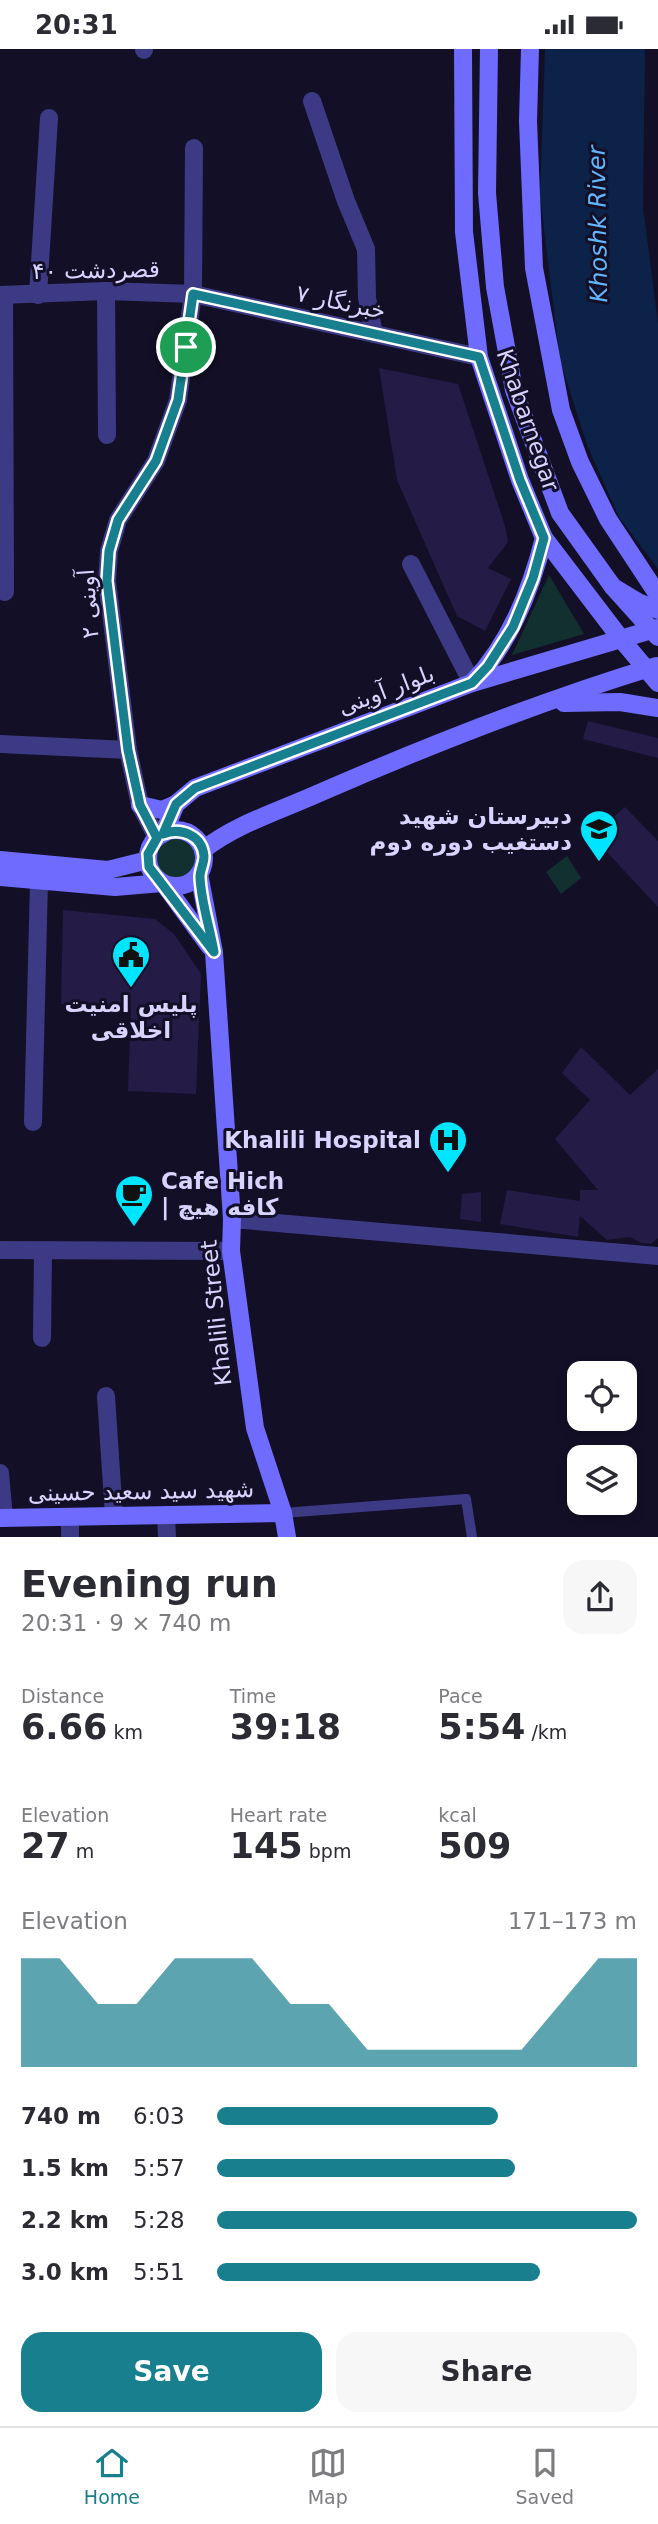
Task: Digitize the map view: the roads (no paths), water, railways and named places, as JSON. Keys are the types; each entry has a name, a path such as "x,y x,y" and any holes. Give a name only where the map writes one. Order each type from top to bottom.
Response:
{"street":[{"name":"Khabarnegar","path":"463,49 464,232 479,357 520,480 544,538 621,639 654,673"},
{"name":"Khabarnegar","path":"489,49 487,193 495,287 514,390 560,513 613,587 656,632"},
{"path":"530,49 528,121 534,268 561,410 580,462 608,519 658,595"},
{"path":"312,101 346,201 366,249 367,298 374,334"},
{"path":"38,295 49,118"},
{"name":"۲ آوینی","path":"160,836 140,805 128,750 107,581 109,551 118,520 156,461 178,400 193,294 194,148"},
{"path":"106,291 107,435"},
{"name":"۴۰ قصردشت","path":"2,295 106,291 193,294"},
{"name":"۷ خبرنگار","path":"193,294 479,357"},
{"path":"2,295 5,592"},
{"path":"411,564 472,683 488,666 513,627 533,578 544,538"},
{"path":"613,587 638,603 658,610"},
{"name":"بلوار آوینی","path":"176,804 195,788 472,683 621,639 656,632"},
{"path":"203,850 233,831 354,778 551,703 654,673"},
{"path":"551,703 620,702 658,708"},
{"path":"0,744 128,750"},
{"path":"140,805 162,810 176,804"},
{"path":"176,804 160,836 150,848 148,860 152,873 163,883 214,952"},
{"path":"0,877 115,887 163,883 183,886 200,874 204,859 203,850 196,838 184,831 160,836"},
{"path":"0,860 108,870 148,860"},
{"name":"Khalili Street","path":"200,874 214,952 232,1219 231,1251 255,1428 283,1513 287,1537"},
{"path":"33,1122 39,881"},
{"path":"232,1219 658,1256"},
{"path":"0,1250 231,1251"},
{"path":"42,1338 43,1252"},
{"path":"106,1396 114,1516"},
{"path":"0,1472 2,1518"},
{"name":"شهید سید سعید حسینی","path":"2,1518 283,1513"},
{"path":"166,1515 167,1537"},
{"path":"70,1517 70,1537"}],"lane":[{"path":"283,1513 466,1499 472,1537"}],"water":[{"name":"Khoshk River","path":"545,49 645,49 643,207 658,323 658,569 619,517 587,445 560,360 540,196"}],"place":[{"name":"دبیرستان شهید دستغیب دوره دوم","path":"599,863"},
{"name":"پلیس امنیت اخلاقی","path":"131,989"},
{"name":"Khalili Hospital","path":"448,1174"},
{"name":"Cafe Hich | کافه هیچ","path":"134,1228"}]}
